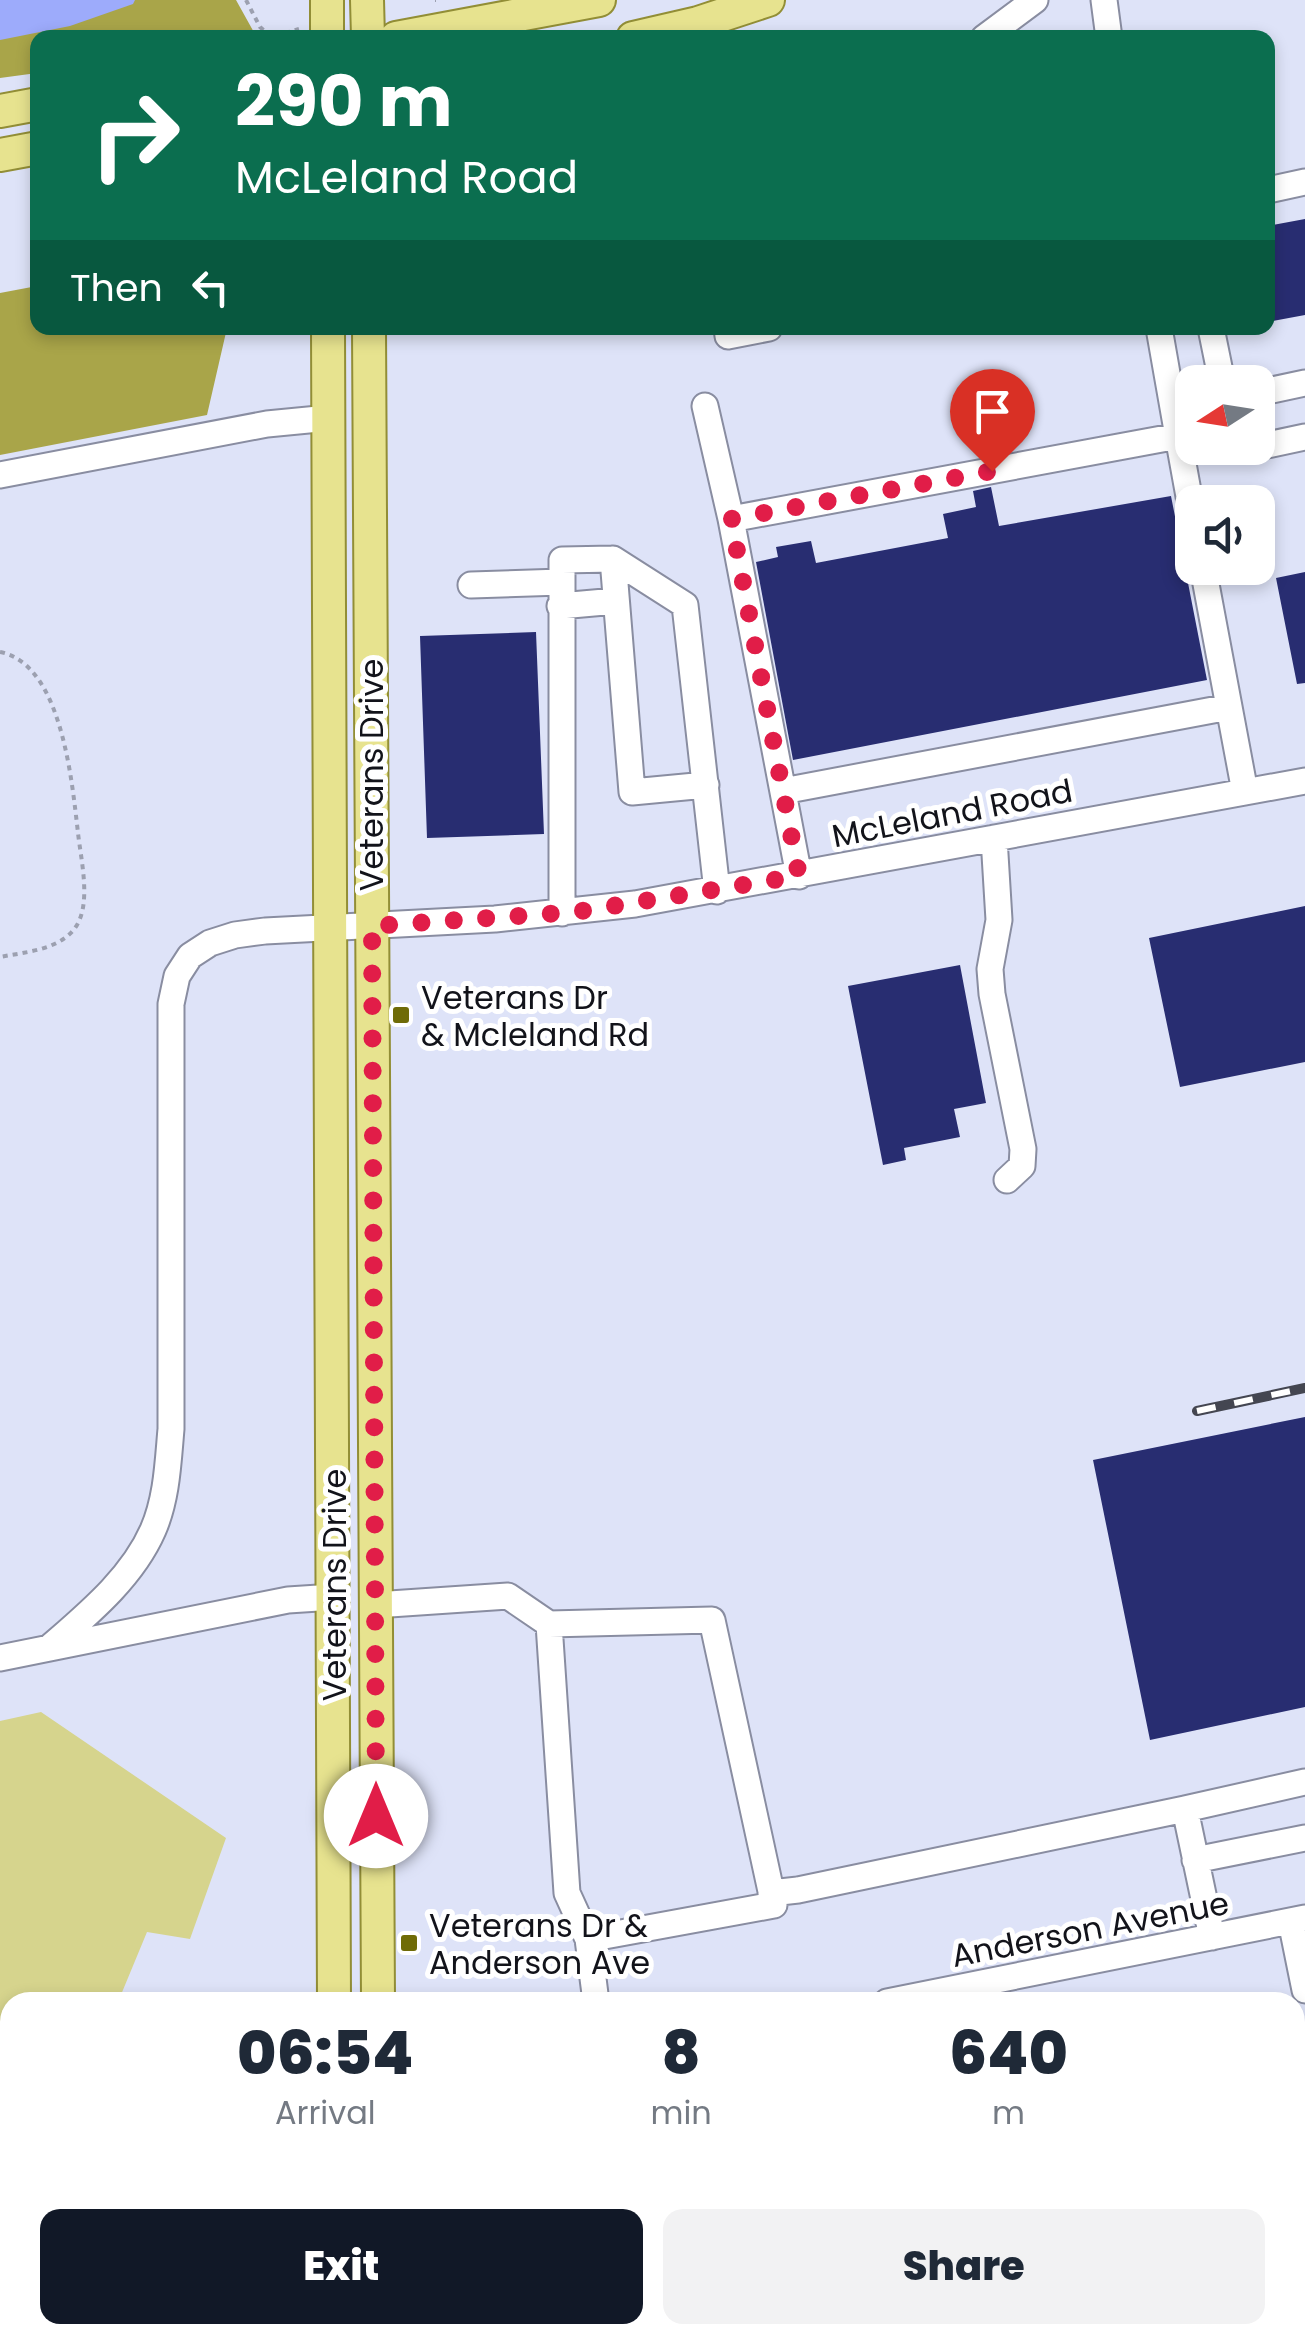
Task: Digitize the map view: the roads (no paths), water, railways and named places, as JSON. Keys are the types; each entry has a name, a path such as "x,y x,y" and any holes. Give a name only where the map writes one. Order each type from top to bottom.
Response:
{"main road":[{"path":"327,0 327,30"},
{"path":"367,0 368,30"},
{"path":"439,30 599,0"},
{"path":"682,30 768,0"},
{"path":"0,111 30,105"},
{"path":"0,155 30,149"},
{"name":"Veterans Drive","path":"328,335 334,1992"},
{"name":"Veterans Drive","path":"369,335 378,1992"}],"street":[{"path":"995,30 1035,0"},
{"path":"1104,0 1108,30"},
{"path":"1275,188 1305,182"},
{"path":"1160,335 1175,419"},
{"path":"1212,335 1219,365"},
{"path":"1275,390 1305,384"},
{"path":"705,406 731,519 799,876"},
{"path":"0,475 267,424 328,418"},
{"path":"731,519 1175,437"},
{"path":"1275,444 1305,438"},
{"path":"613,559 632,792 706,785"},
{"path":"562,913 562,560 613,559 685,605 717,891"},
{"path":"471,585 616,601"},
{"path":"1206,585 1245,792"},
{"path":"783,791 1229,707"},
{"name":"McLeland Road","path":"49,1648 134,1563 154,1528 167,1480 171,1428 171,1004 177,976 190,956 234,935 562,913 717,891 1305,781"},
{"path":"994,838 1000,920 990,969 992,994 1023,1149 1022,1166 1008,1180"},
{"path":"375,1605 508,1596 549,1624 712,1620 774,1904 588,1939"},
{"path":"0,1658 288,1600 334,1597"},
{"path":"549,1624 567,1893 588,1939 595,1992"},
{"path":"771,1893 1305,1782"},
{"path":"1185,1809 1212,1937"},
{"path":"1195,1860 1305,1838"},
{"path":"1298,1920 1305,1990"},
{"name":"Anderson Avenue","path":"937,1992 1298,1920"}],"water":[{"path":"0,0 135,0 70,26 30,30 30,34 0,40"}],"railway":[{"path":"1197,1411 1305,1388"}],"place":[{"name":"Veterans Dr & Mcleland Rd","path":"401,1015"},
{"name":"Veterans Dr & Anderson Ave","path":"409,1943"}]}
